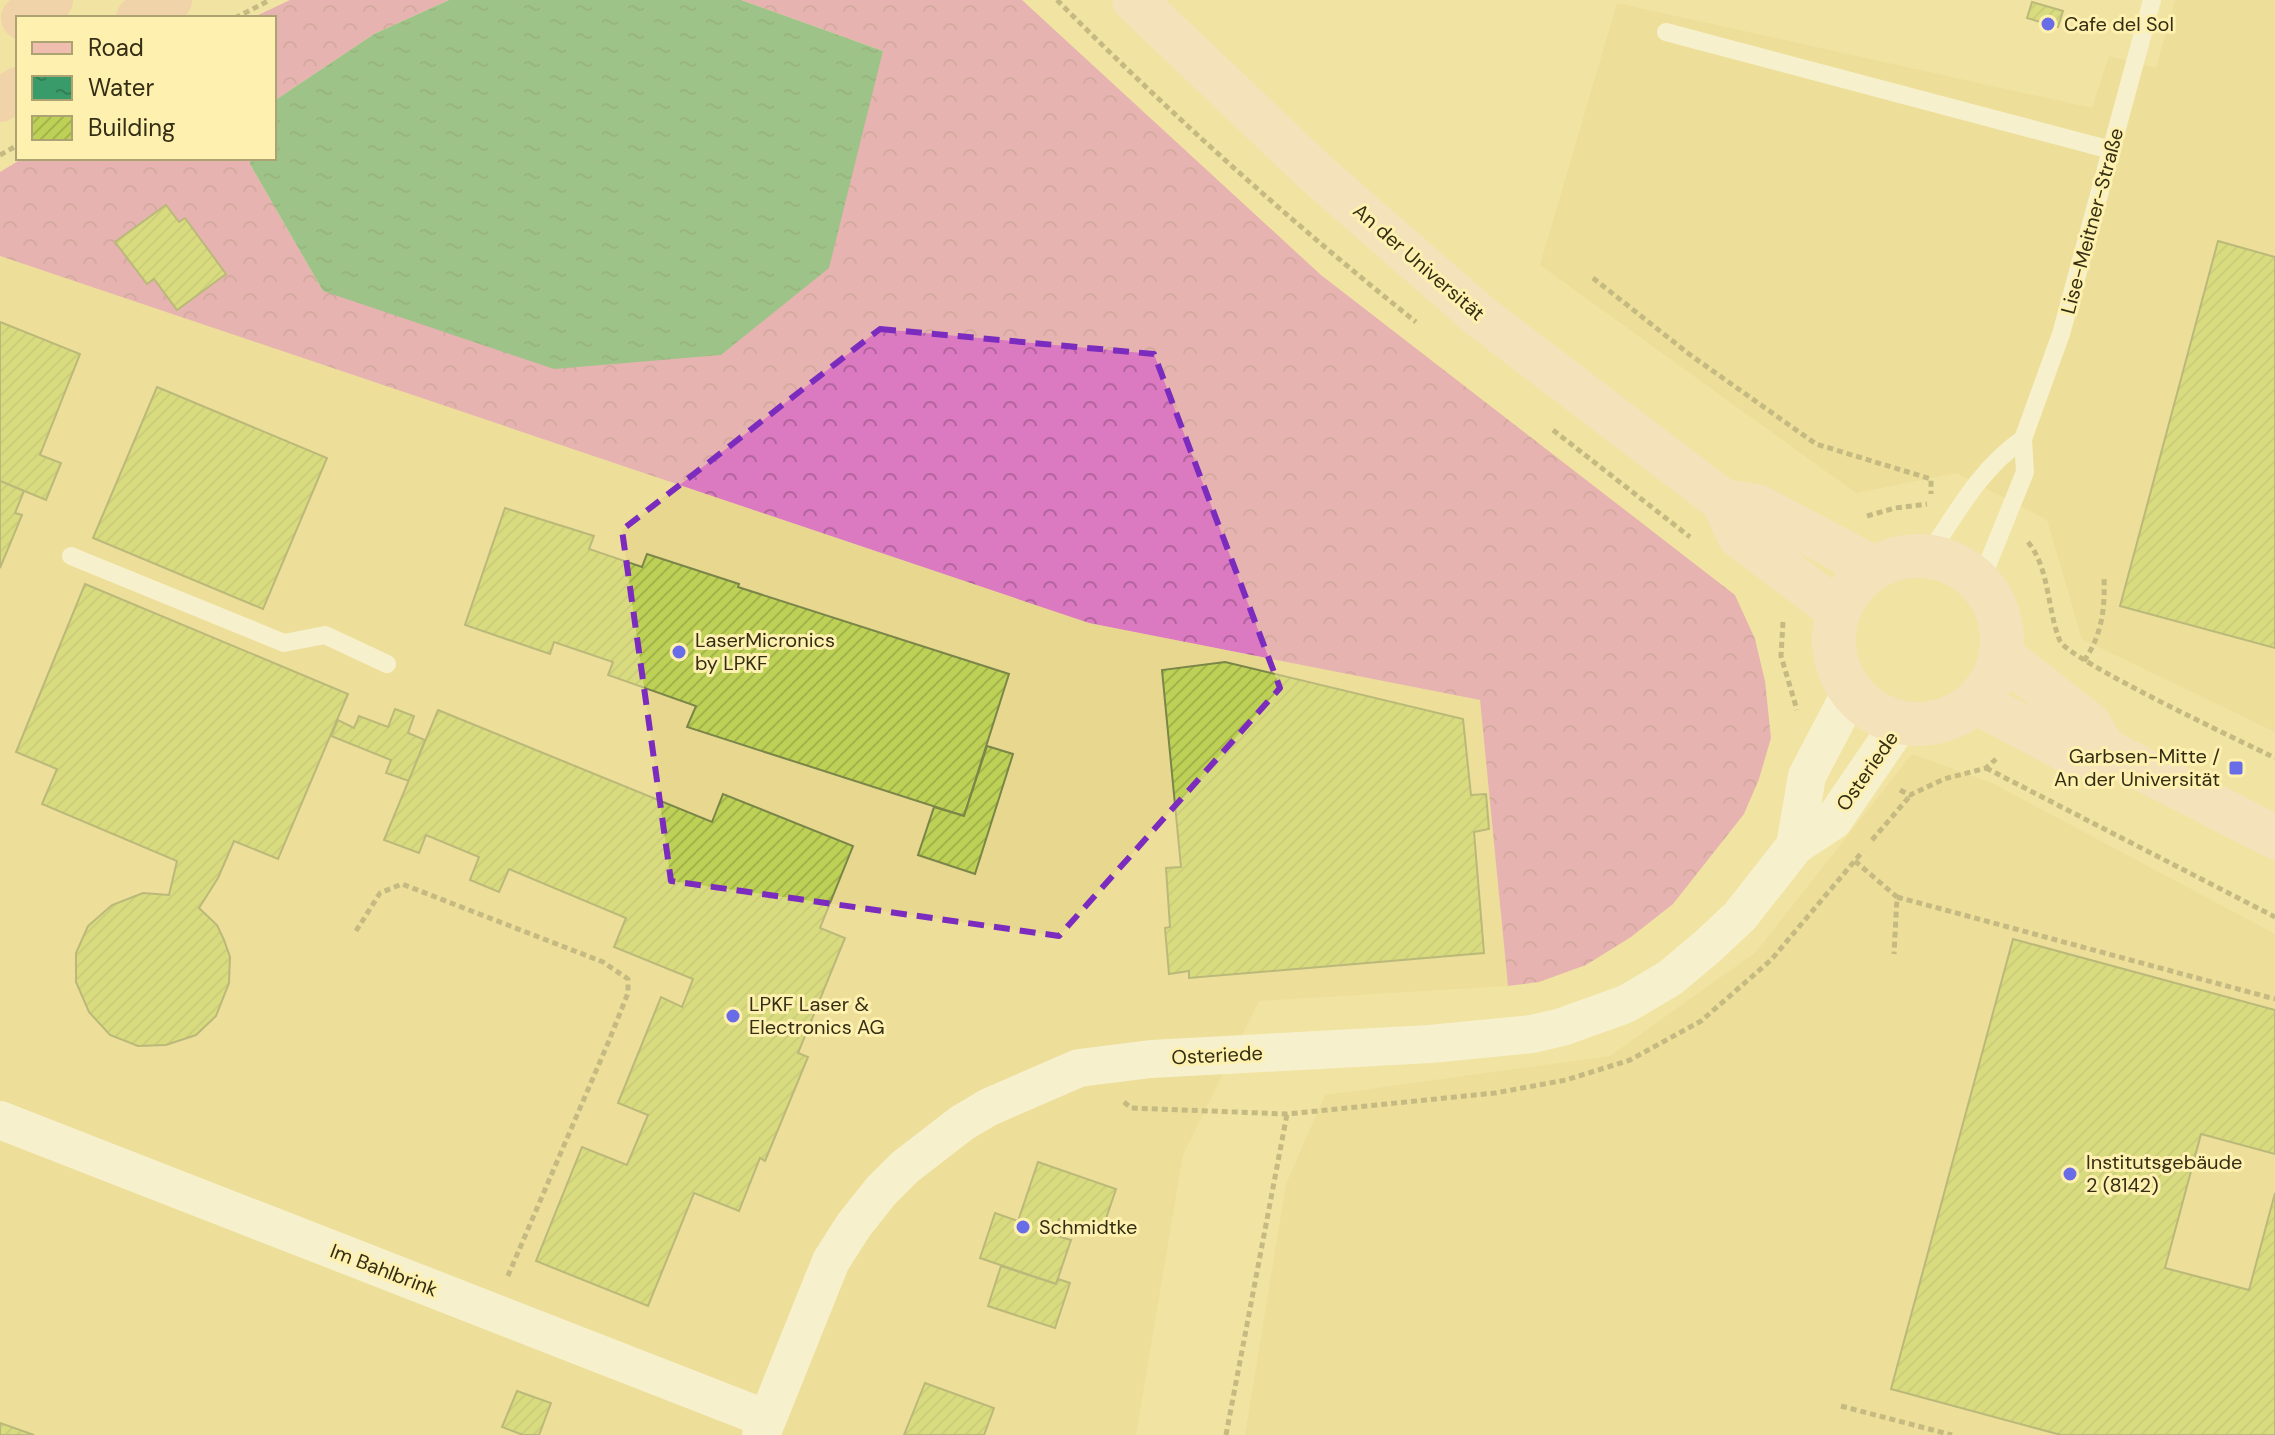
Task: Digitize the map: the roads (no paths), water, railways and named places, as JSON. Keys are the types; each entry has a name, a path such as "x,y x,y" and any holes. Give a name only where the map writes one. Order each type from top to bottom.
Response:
{"main road":[{"path":"26,16 51,0"},
{"path":"142,16 170,0"}],"street":[{"name":"An der Universität","path":"1134,0 1316,173 1481,317 1723,501 1739,536 1839,611"},
{"name":"An der Universität","path":"1723,501 1757,506 1874,568"},
{"path":"1929,554 1958,566 1980,583 2000,618 2001,655 1992,681 1976,702 1958,716 1936,722 1900,723 1875,712 1851,692 1841,671 1834,642 1839,611 1853,587 1874,568 1898,558 1929,554"},
{"path":"2001,655 2089,724 2105,750 2275,837"},
{"name":"Osteriede","path":"1795,846 1807,776 1851,692"},
{"path":"1976,702 2077,756 2105,750"},
{"name":"Osteriede","path":"764,1427 831,1261 854,1225 881,1191 932,1144 962,1123 989,1107 1079,1068 1166,1058 1430,1044 1532,1034 1562,1027 1626,1004 1670,978 1740,916 1795,846 1833,821 1900,723"},
{"name":"Im Bahlbrink","path":"0,1120 492,1312 764,1427"}],"lane":[{"name":"Lise-Meitner-Straße","path":"2023,439 2061,334 2152,0"},
{"path":"1666,32 2111,150"},
{"path":"1929,554 1973,487 2001,454 2023,439"},
{"path":"1980,583 2025,472 2023,439"},
{"path":"71,556 284,643 325,635 387,664"}],"water":[{"path":"449,0 741,0 883,51 829,268 721,355 554,369 323,291 250,160 276,160 276,100 374,34"}],"place":[{"name":"Cafe del Sol","path":"2048,24"},
{"name":"LaserMicronics by LPKF","path":"679,652"},
{"name":"Garbsen-Mitte / An der Universität","path":"2236,768"},
{"name":"LPKF Laser & Electronics AG","path":"733,1016"},
{"name":"Institutsgebäude 2 (8142)","path":"2070,1174"},
{"name":"Schmidtke","path":"1023,1227"}]}
